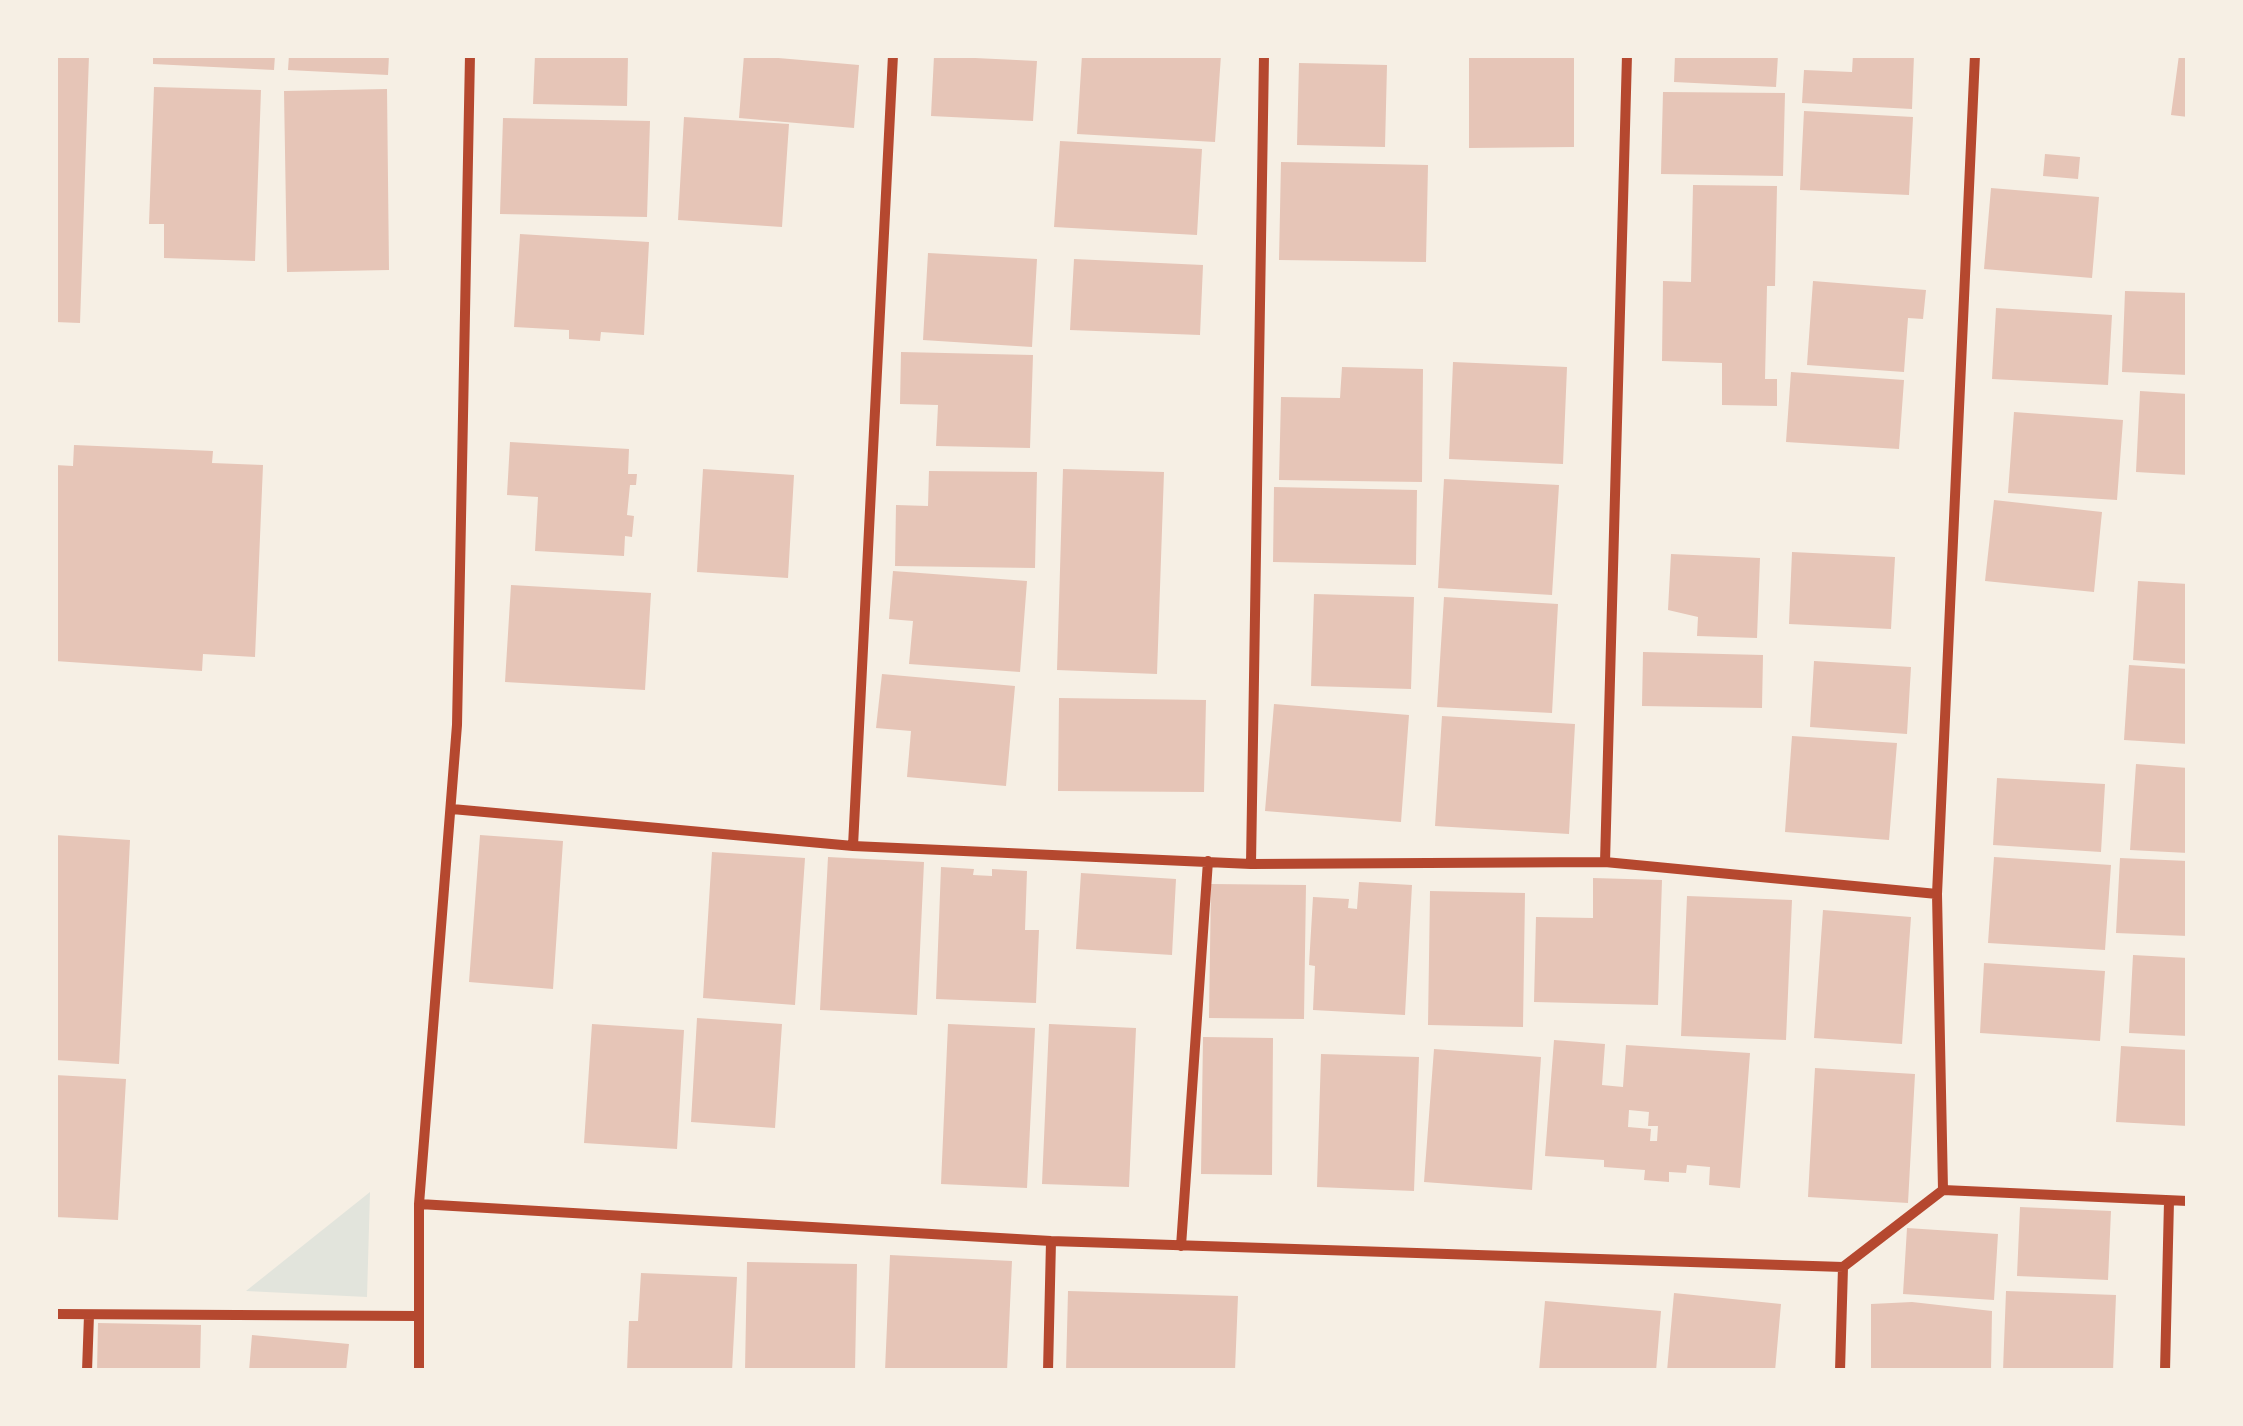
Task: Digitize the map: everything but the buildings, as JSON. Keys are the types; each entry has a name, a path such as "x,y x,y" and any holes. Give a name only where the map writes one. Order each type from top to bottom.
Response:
{"street":[{"path":"419,1371 418,1204 452,809 463,477 470,55"},
{"path":"853,846 893,55"},
{"path":"1250,864 1264,55"},
{"path":"1605,862 1627,55"},
{"path":"1942,1190 1937,894 1975,55"},
{"path":"452,809 853,846 1250,864 1605,862 1937,894"},
{"path":"1181,1246 1208,861"},
{"path":"418,1204 1051,1241 1843,1267 1942,1190 2188,1201"},
{"path":"2165,1371 2168,1201"},
{"path":"1048,1371 1051,1241"},
{"path":"1840,1371 1843,1267"},
{"path":"55,1314 418,1316"},
{"path":"87,1371 89,1315"}],"shaded area":[{"path":"370,1192 367,1297 246,1291"}]}
